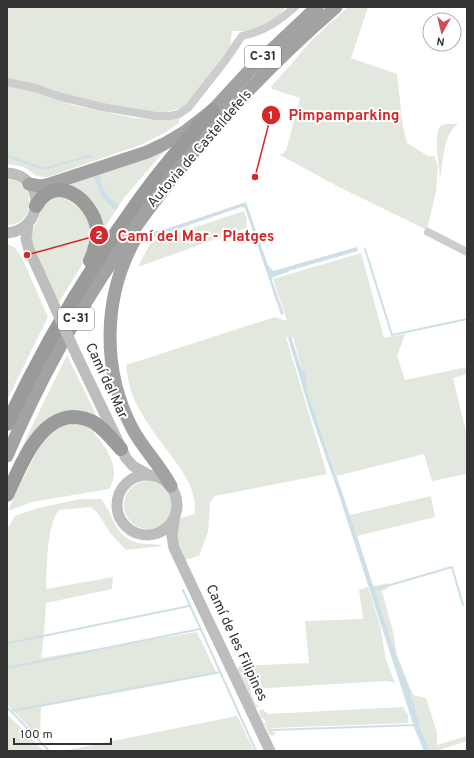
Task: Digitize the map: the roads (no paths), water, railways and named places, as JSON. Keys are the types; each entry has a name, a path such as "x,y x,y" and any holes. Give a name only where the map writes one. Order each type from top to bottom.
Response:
{"highway":[{"name":"Autovia de Castelldefels","path":"7,424 22,392 83,282 135,206 165,166 213,110 249,71 317,7"},
{"name":"Autovia de Castelldefels","path":"7,456 34,397 59,348 86,301 118,252 161,192 211,132 244,96 292,47 336,7"},
{"path":"29,184 40,186 50,184 147,152 186,131 213,110"},
{"path":"36,206 43,196 58,190 73,194 81,199 89,209 96,227 97,239 83,282"},
{"path":"161,192 122,267 111,310 110,340 111,360 115,383 126,416 140,441 162,470 171,486"},
{"path":"7,495 36,439 48,426 60,420 76,417 89,420 101,428 124,453"}],"main road":[{"path":"7,173 17,175 29,184 34,190 36,196 36,206 33,216 28,224 19,230 7,234"},
{"name":"Camí del Mar","path":"28,224 26,239 29,250 77,356 124,453 133,466 149,475"},
{"name":"Camí del Mar","path":"7,234 19,240 29,250"},
{"name":"Camí del Mar","path":"124,453 127,473 126,485"},
{"path":"149,475 161,478 171,486 177,500 177,511 172,536 174,548 164,539 134,532 122,521 118,511 118,501 120,492 130,480 138,476 149,475"},
{"path":"152,535 164,530 174,520"},
{"name":"Camí de les Filipines","path":"174,548 270,751"}],"street":[{"path":"7,82 35,88 61,97 102,107 156,116 170,116 179,114 188,108 225,62 242,36 255,34 281,19 295,7"},
{"path":"428,232 467,252"}],"waterway":[{"path":"7,156 44,169 89,156 92,158"},
{"path":"365,249 392,335 467,319"},
{"path":"273,276 288,271"},
{"path":"373,590 452,567 463,605"},
{"path":"183,590 256,751"},
{"path":"9,643 189,606"},
{"path":"7,668 200,629"},
{"path":"11,711 220,672"},
{"path":"7,707 49,751"},
{"path":"271,730 416,725"}],"place":[{"name":"Pimpamparking","path":"255,177"},
{"name":"Camí del Mar - Platges","path":"27,255"}]}
